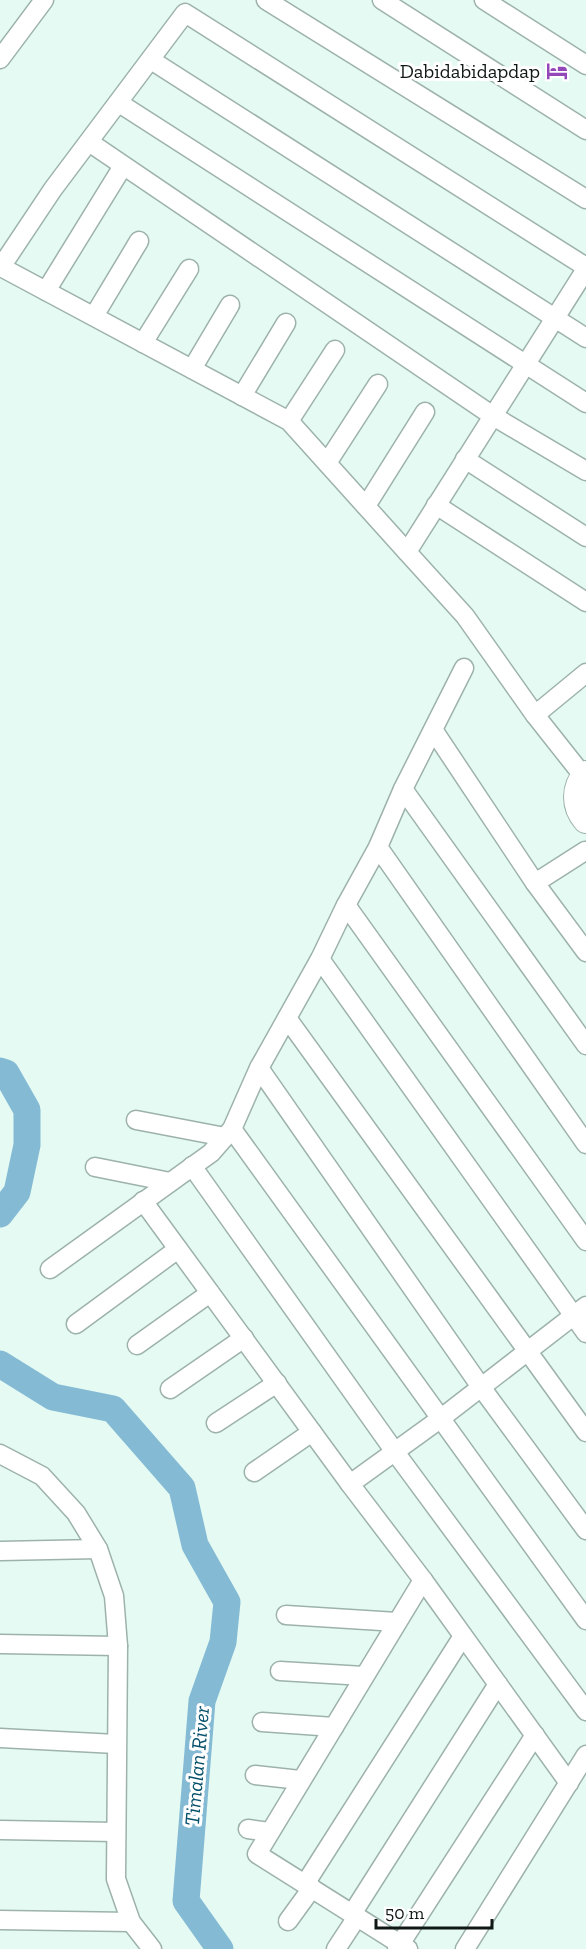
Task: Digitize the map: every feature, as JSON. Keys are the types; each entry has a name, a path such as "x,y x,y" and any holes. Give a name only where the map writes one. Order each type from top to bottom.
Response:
{"street":[{"path":"0,59 44,0"},
{"path":"266,0 586,199"},
{"path":"382,0 586,130"},
{"path":"484,0 586,64"},
{"path":"407,552 586,268 186,13 53,189 1,267 289,421 366,506 407,552 465,616 535,715 585,776 579,784 576,799 586,820"},
{"path":"151,60 586,338"},
{"path":"119,103 586,403"},
{"path":"89,142 493,416 586,471"},
{"path":"46,291 123,165"},
{"path":"94,316 139,241"},
{"path":"143,343 189,269"},
{"path":"192,369 230,305"},
{"path":"242,396 286,323"},
{"path":"289,421 335,350"},
{"path":"327,463 378,384"},
{"path":"366,506 425,412"},
{"path":"465,459 586,537"},
{"path":"436,505 586,602"},
{"path":"50,1269 211,1153 229,1133 259,1068 320,959 346,904 378,847 403,789 464,668"},
{"path":"535,715 586,674"},
{"path":"434,731 535,883 586,952"},
{"path":"403,789 586,1045"},
{"path":"378,847 586,1144"},
{"path":"535,883 585,851"},
{"path":"346,904 586,1240"},
{"path":"320,959 580,1311 586,1333"},
{"path":"287,1018 586,1432"},
{"path":"259,1068 481,1387 586,1530"},
{"path":"136,1120 229,1133 586,1620"},
{"path":"192,1166 395,1452 586,1711"},
{"path":"95,1167 170,1182"},
{"path":"143,1201 423,1580 569,1783"},
{"path":"76,1324 178,1249"},
{"path":"137,1345 210,1293"},
{"path":"350,1484 440,1419 580,1311"},
{"path":"170,1389 244,1338"},
{"path":"216,1423 277,1383"},
{"path":"254,1472 312,1432"},
{"path":"0,1454 42,1476 76,1513 98,1549 114,1596 118,1646 116,1879 130,1922 152,1949"},
{"path":"0,1551 98,1549"},
{"path":"423,1580 257,1854 402,1947 535,1735"},
{"path":"286,1615 397,1622"},
{"path":"288,1921 463,1636"},
{"path":"0,1644 118,1646"},
{"path":"280,1671 364,1676"},
{"path":"336,1949 498,1684"},
{"path":"262,1722 334,1727"},
{"path":"0,1738 116,1744"},
{"path":"465,1949 586,1755"},
{"path":"255,1775 300,1780"},
{"path":"248,1829 269,1832"},
{"path":"0,1830 116,1832"},
{"path":"0,1920 130,1922"}],"waterway":[{"name":"Timalan River","path":"0,1071 6,1073 27,1110 27,1145 17,1192 0,1214"},
{"name":"Timalan River","path":"0,1364 53,1397 113,1409 182,1488 195,1545 227,1602 223,1642 202,1701 186,1901 220,1949"}],"place":[{"name":"Dabidabidapdap","path":"557,71"}]}
